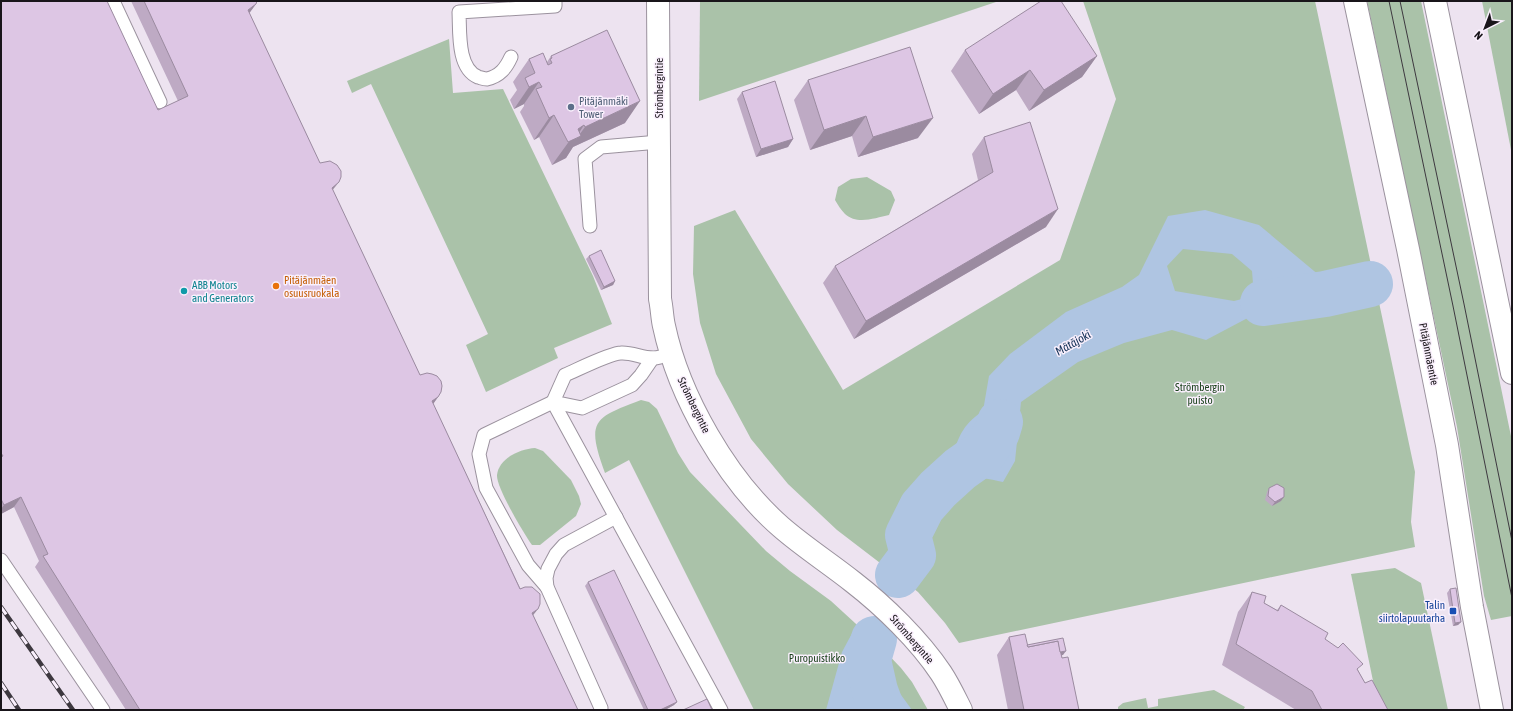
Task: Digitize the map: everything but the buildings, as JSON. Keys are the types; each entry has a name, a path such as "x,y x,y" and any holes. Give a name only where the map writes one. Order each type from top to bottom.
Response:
{"main road":[{"name":"Strömbergintie","path":"658,1 660,299 664,326 662,356 688,396 706,431 733,474 780,526 812,553 853,582 890,614 927,654 941,673 962,710"},
{"name":"Pitäjänmäentie","path":"1355,1 1408,249 1447,445 1472,607 1492,710"},
{"path":"1435,1 1512,373"}],"lane":[{"path":"113,1 160,102"},
{"path":"511,57 506,68 492,78 484,79 475,75 468,69 463,58 459,12 555,6 555,1"},
{"path":"590,226 585,159 601,147 659,142"},
{"path":"553,402 565,375 618,353 662,356"},
{"path":"602,708 547,587 528,565 486,488 479,454 484,435 553,402 582,408 632,385 662,356"},
{"path":"553,402 721,710"},
{"path":"547,587 546,578 548,569 556,554 564,545 616,517"},
{"path":"1,560 103,710"}],"green space":[{"path":"700,1 999,1 699,101"},
{"name":"Strömbergin puisto","path":"1083,1 1315,1 1415,472 1411,522 1415,547 959,643 945,623 918,592 837,530 788,484 751,439 716,374 700,323 693,274 694,226 735,210 843,390 1060,260 1116,99"},
{"path":"1367,1 1421,1 1512,441 1512,616 1491,620 1484,596 1457,427"},
{"path":"1482,1 1512,1 1512,155"},
{"path":"449,39 453,93 503,89 593,276 612,324 554,348 558,358 486,392 466,345 488,334 371,84 352,93 347,81"},
{"path":"867,177 891,191 895,200 889,215 866,220 855,219 845,214 835,200 838,187 851,179"},
{"name":"Puropuistikko","path":"641,400 649,402 657,409 678,453 690,472 766,551 790,571 831,601 879,645 912,682 928,710 754,710 629,460 605,473 596,442 595,432 598,424 604,417 612,412"},
{"path":"535,448 543,451 571,480 579,496 581,504 576,516 540,545 532,545 523,531 506,500 497,475 506,459 517,452"},
{"path":"1395,568 1421,583 1448,710 1379,710 1351,574"},
{"path":"1214,690 1245,707 1243,710 1118,710 1118,707 1123,703 1146,698 1148,708 1158,706 1158,699"}],"water":[{"path":"1205,210 1259,225 1320,276 1328,311 1259,312 1206,340 1172,330 1124,343 1078,362 1021,402 1015,461 1003,482 975,476 960,469 953,455 955,448 960,435 967,425 983,411 989,376 1010,354 1066,312 1122,287 1139,275 1168,216","holes":["1183,249 1232,254 1252,271 1254,296 1234,301 1175,291 1167,266"]},
{"path":"857,624 879,645 878,660 880,666 912,710 826,710 842,652"}],"waterway":[{"name":"Mätäjoki","path":"1263,303 1325,294 1370,284"},
{"name":"Mätäjoki","path":"898,575 913,555 908,535 922,507 938,489 960,469 984,452 997,432 1000,422"},
{"name":"Mätäjoki","path":"874,639 868,660 875,691 882,710"}],"tram line":[{"path":"1389,1 1512,598"},
{"path":"1400,1 1512,541"}],"railway":[{"path":"1,607 73,710"},
{"path":"1,683 19,710"}],"place":[{"name":"Pitäjänmäki Tower","path":"571,107"},
{"name":"Pitäjänmäen osuusruokala","path":"276,286"},
{"name":"ABB Motors and Generators","path":"184,291"},
{"name":"Talin siirtolapuutarha","path":"1453,611"}]}
